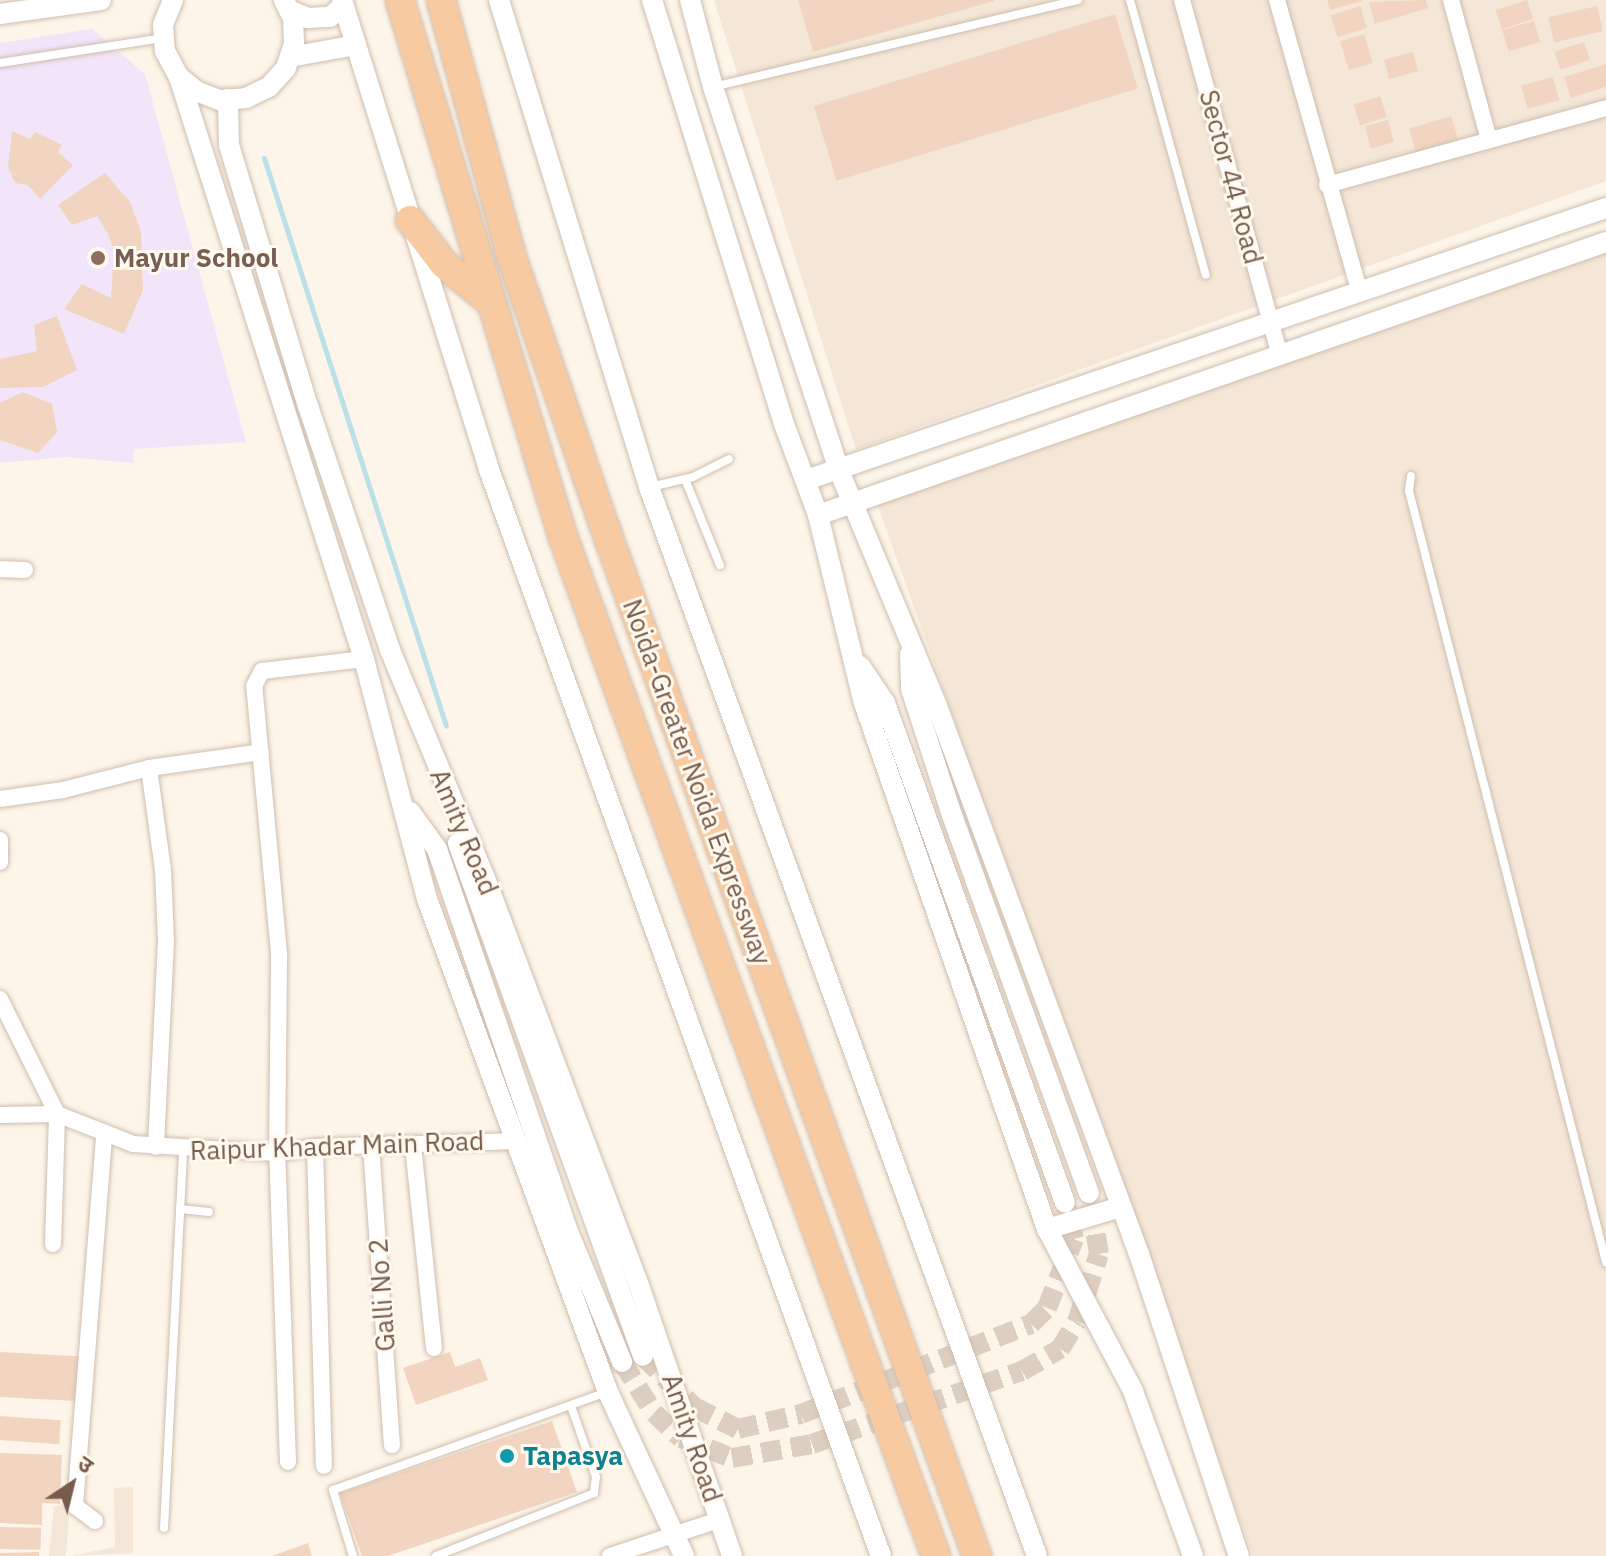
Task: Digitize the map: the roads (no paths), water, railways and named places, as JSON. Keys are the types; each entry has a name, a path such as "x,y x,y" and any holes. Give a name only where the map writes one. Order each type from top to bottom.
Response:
{"highway":[{"name":"Noida-Greater Noida Expressway","path":"400,0 563,537 936,1556"},
{"name":"Noida-Greater Noida Expressway","path":"441,0 511,255 605,528 977,1556"},
{"path":"410,220 444,264 491,302"}],"street":[{"path":"0,14 101,0"},
{"path":"164,38 171,0"},
{"path":"499,0 649,487 1037,1556"},
{"path":"652,0 818,515 864,703 1047,1229 1133,1391 1193,1556"},
{"path":"690,0 713,87 838,468 909,638 1121,1207 1239,1556"},
{"name":"Sector 44 Road","path":"1182,0 1280,355"},
{"path":"1277,0 1360,294"},
{"path":"1451,0 1489,140"},
{"path":"287,5 308,18 330,17 343,2"},
{"path":"343,2 410,220 564,688 655,922 881,1556"},
{"path":"179,77 196,91 228,99 246,98 269,87 290,57 294,44 287,5"},
{"name":"Amity Road","path":"164,38 364,659 427,899 513,1141 608,1392 684,1556"},
{"path":"290,57 356,45"},
{"name":"Amity Road","path":"228,99 229,145 308,406 390,650 632,1266 732,1556"},
{"path":"1327,185 1606,108"},
{"path":"806,480 1606,208"},
{"path":"818,515 851,501 1606,242"},
{"path":"0,569 25,570"},
{"path":"909,638 911,689 1089,1193"},
{"path":"853,656 885,703 1065,1203"},
{"path":"288,1462 277,1153 279,953 256,677 262,671 364,659"},
{"path":"0,799 63,790 149,768 261,752"},
{"path":"149,768 163,870 166,941 156,1147"},
{"path":"401,799 437,849 567,1229 622,1362"},
{"path":"451,799 459,849 643,1356"},
{"path":"0,840 0,862"},
{"path":"0,999 57,1114 53,1244"},
{"path":"0,1115 57,1114"},
{"name":"Raipur Khadar Main Road","path":"57,1114 104,1136 183,1150 277,1153 315,1147 513,1141"},
{"path":"95,1521 75,1506 104,1136"},
{"path":"413,1145 434,1348"},
{"name":"Galli No 2","path":"371,1146 392,1445"},
{"path":"315,1147 324,1466"},
{"path":"1047,1229 1121,1207"},
{"path":"610,1556 721,1519"}],"lane":[{"path":"713,87 1078,0"},
{"path":"1130,0 1206,275"},
{"path":"0,63 164,38"},
{"path":"649,487 685,479 729,459"},
{"path":"1411,476 1409,491 1606,1262"},
{"path":"685,479 720,565"},
{"path":"164,1528 183,1150"},
{"path":"180,1209 209,1212"},
{"path":"353,1556 333,1490 608,1392"},
{"path":"436,1556 594,1493 596,1477 571,1406"}],"waterway":[{"path":"264,158 446,726"}],"tunnel":[{"path":"622,1362 654,1413 681,1438 732,1458 812,1444 1022,1371 1060,1349 1077,1322 1099,1254 1089,1193"},
{"path":"643,1356 694,1407 738,1429 801,1414 1031,1324 1047,1308 1074,1239 1066,1207"}],"place":[{"name":"Mayur School","path":"98,258"},
{"name":"Tapasya","path":"507,1456"}]}
